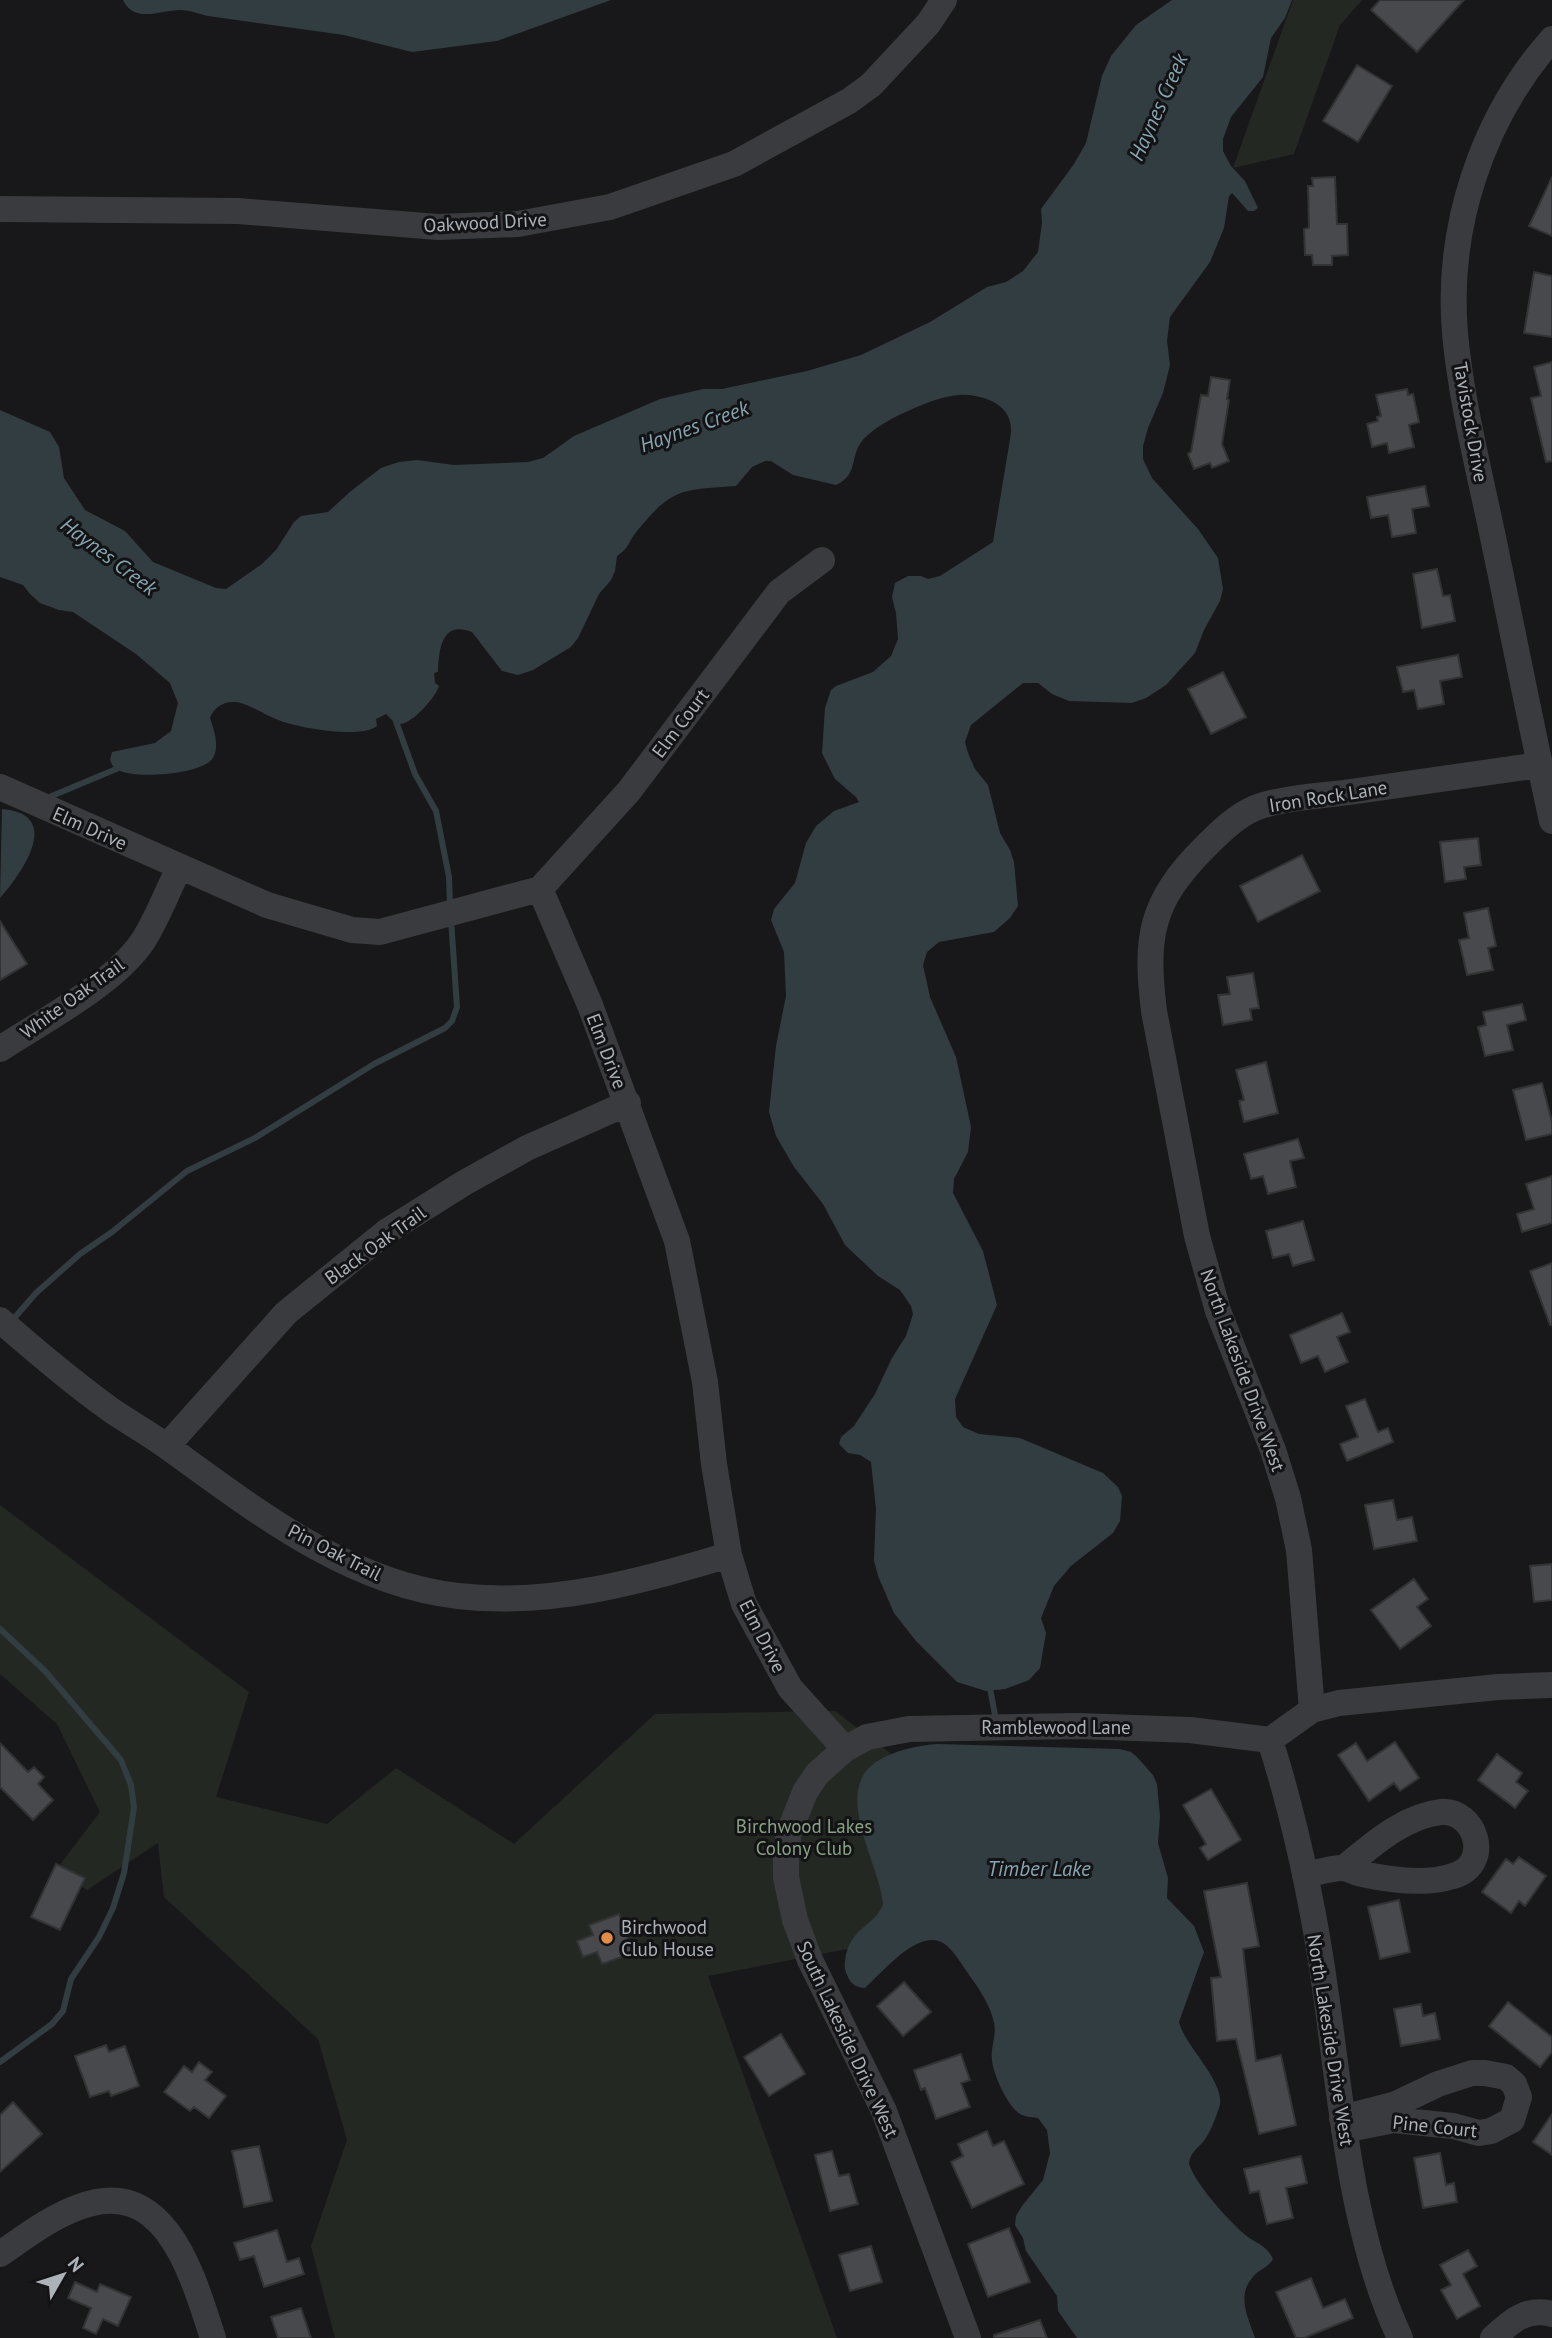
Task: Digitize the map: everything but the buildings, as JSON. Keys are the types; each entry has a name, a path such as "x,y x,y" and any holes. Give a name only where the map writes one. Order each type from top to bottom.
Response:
{"street":[{"name":"Oakwood Drive","path":"0,209 238,211 438,228 518,224 610,207 733,164 837,108 871,85 928,24 944,0"},
{"name":"Tavistock Drive","path":"1552,39 1514,87 1479,159 1470,187 1458,245 1455,304 1455,333 1474,446 1552,821"},
{"name":"Elm Court","path":"540,889 629,791 779,592 822,561"},
{"name":"Iron Rock Lane","path":"1160,908 1190,861 1224,828 1252,809 1311,797 1540,765"},
{"name":"Elm Drive","path":"0,787 179,868 296,915 352,930 380,932 540,889 590,1005 677,1241 705,1382 714,1464 729,1555 748,1613 790,1688 845,1749"},
{"name":"White Oak Trail","path":"0,1049 86,993 127,960 143,941 179,868"},
{"name":"North Lakeside Drive West","path":"1160,908 1150,937 1151,987 1184,1172 1197,1236 1219,1311 1289,1498 1299,1550 1312,1710"},
{"name":"Black Oak Trail","path":"167,1446 286,1313 386,1232 527,1148 628,1103"},
{"name":"Pin Oak Trail","path":"0,1320 113,1411 254,1509 359,1568 409,1586 458,1596 514,1598 566,1595 603,1590 729,1555"},
{"path":"1270,1740 1312,1710 1339,1703 1498,1687 1552,1685"},
{"name":"Ramblewood Lane","path":"845,1749 867,1737 888,1732 954,1727 1079,1726 1190,1730 1270,1740"},
{"name":"North Lakeside Drive West","path":"1270,1740 1285,1786 1305,1875 1326,1992 1343,2124 1364,2231 1383,2298 1400,2338"},
{"name":"South Lakeside Drive West","path":"845,1749 817,1774 805,1792 789,1832 786,1877 795,1920 810,1960 873,2087 904,2162 968,2338"},
{"path":"1305,1875 1344,1868"},
{"name":"Pine Court","path":"1472,2073 1506,2077 1514,2084 1520,2097 1512,2120 1491,2132 1479,2133 1453,2126 1394,2120 1343,2124 1396,2104 1438,2084 1472,2073"},
{"path":"0,2254 78,2207 104,2200 126,2203 145,2212 164,2227 179,2247 190,2268 213,2338"},
{"path":"1493,2338 1517,2318 1529,2313 1541,2311 1552,2314"}],"green space":[{"path":"1293,0 1362,0 1340,25 1294,154 1233,168"},
{"name":"Birchwood Lakes Colony Club","path":"0,1505 249,1692 216,1797 327,1824 396,1768 514,1844 655,1714 835,1711 932,1785 966,1926 708,1976 837,2338 335,2338 311,2246 347,2140 318,2039 164,1897 158,1843 87,1890 56,1870 100,1812 57,1724 0,1674"}],"water":[{"path":"123,0 611,0 497,41 412,52 344,35 180,10 141,14 134,12"},
{"name":"Haynes Creek","path":"1172,0 1292,0 1285,18 1271,38 1263,77 1231,117 1223,139 1223,151 1231,166 1245,181 1258,208 1248,211 1232,193 1229,196 1224,228 1210,262 1170,317 1167,341 1170,365 1163,393 1143,446 1143,459 1152,478 1198,529 1218,558 1223,589 1220,601 1195,653 1166,685 1146,698 1132,703 1069,701 1052,694 1038,683 1023,683 971,725 965,742 975,769 988,785 1000,833 1014,862 1018,906 1010,918 994,932 939,942 927,952 923,965 930,997 956,1057 971,1127 968,1152 954,1179 953,1193 983,1251 997,1305 955,1399 956,1417 963,1427 979,1434 1020,1438 1103,1473 1118,1487 1122,1496 1120,1521 1113,1533 1071,1566 1054,1586 1041,1618 1046,1633 1040,1668 1029,1680 1005,1689 986,1691 957,1682 916,1641 894,1613 874,1560 876,1509 871,1462 860,1455 848,1453 839,1444 841,1437 854,1426 875,1394 906,1336 913,1314 900,1290 878,1276 845,1245 823,1204 794,1167 776,1136 769,1112 776,1046 786,996 784,952 771,920 774,909 795,883 806,843 816,826 834,811 859,802 835,779 822,753 825,708 831,690 873,672 891,656 898,639 892,597 895,583 908,576 928,579 940,576 993,542 1011,433 1010,422 1003,409 982,397 958,395 935,400 906,412 880,426 862,441 851,471 836,485 793,475 771,461 765,461 752,467 736,486 690,490 670,498 649,517 625,550 617,556 611,580 599,594 571,647 533,670 518,675 502,671 472,632 454,630 444,639 441,647 438,672 434,673 435,683 439,686 437,691 423,709 405,723 396,723 386,714 376,719 377,726 369,730 330,731 290,724 246,705 227,703 217,708 210,718 216,747 214,756 208,762 198,768 152,775 124,772 115,768 110,760 112,752 155,743 171,731 178,703 170,683 136,654 73,612 40,603 23,585 0,577 0,410 50,432 59,447 64,478 85,510 125,531 153,562 216,588 226,589 262,564 301,516 328,512 381,468 417,460 454,465 528,462 543,458 574,436 660,399 807,371 861,355 930,322 987,287 1006,282 1023,271 1038,252 1041,209 1086,143 1102,76 1111,56 1136,25"},
{"path":"2,809 21,813 31,822 34,833 27,860 0,898"},
{"name":"Timber Lake","path":"937,1744 1120,1749 1131,1752 1153,1775 1157,1784 1160,1816 1158,1843 1168,1878 1167,1898 1194,1926 1204,1952 1179,2022 1189,2043 1212,2077 1220,2098 1211,2130 1192,2154 1189,2164 1206,2193 1224,2214 1248,2237 1265,2248 1273,2259 1252,2278 1245,2293 1245,2308 1255,2338 1077,2338 1058,2311 1057,2296 1026,2251 1023,2238 1015,2225 1016,2216 1022,2206 1043,2180 1050,2153 1047,2130 1038,2118 1017,2112 1002,2091 992,2060 994,2023 990,2009 979,1990 950,1949 933,1940 923,1942 901,1954 865,1988 853,1984 849,1979 845,1961 852,1940 876,1916 883,1903 862,1829 858,1791 864,1775 876,1762 890,1754 913,1747"}],"waterway":[{"path":"394,716 415,774 436,811 449,877 450,905"},
{"path":"47,798 121,767"},
{"path":"16,1316 36,1293 80,1254 112,1232 187,1171 255,1138 374,1064 445,1028 452,1021 457,1007 451,919"},
{"path":"0,1629 45,1671 121,1760 131,1785 134,1807 124,1873 113,1908 99,1937 71,1979 63,2011 52,2024 0,2062"},
{"path":"989,1683 996,1720"}],"place":[{"name":"Birchwood Club House","path":"607,1938"}]}
